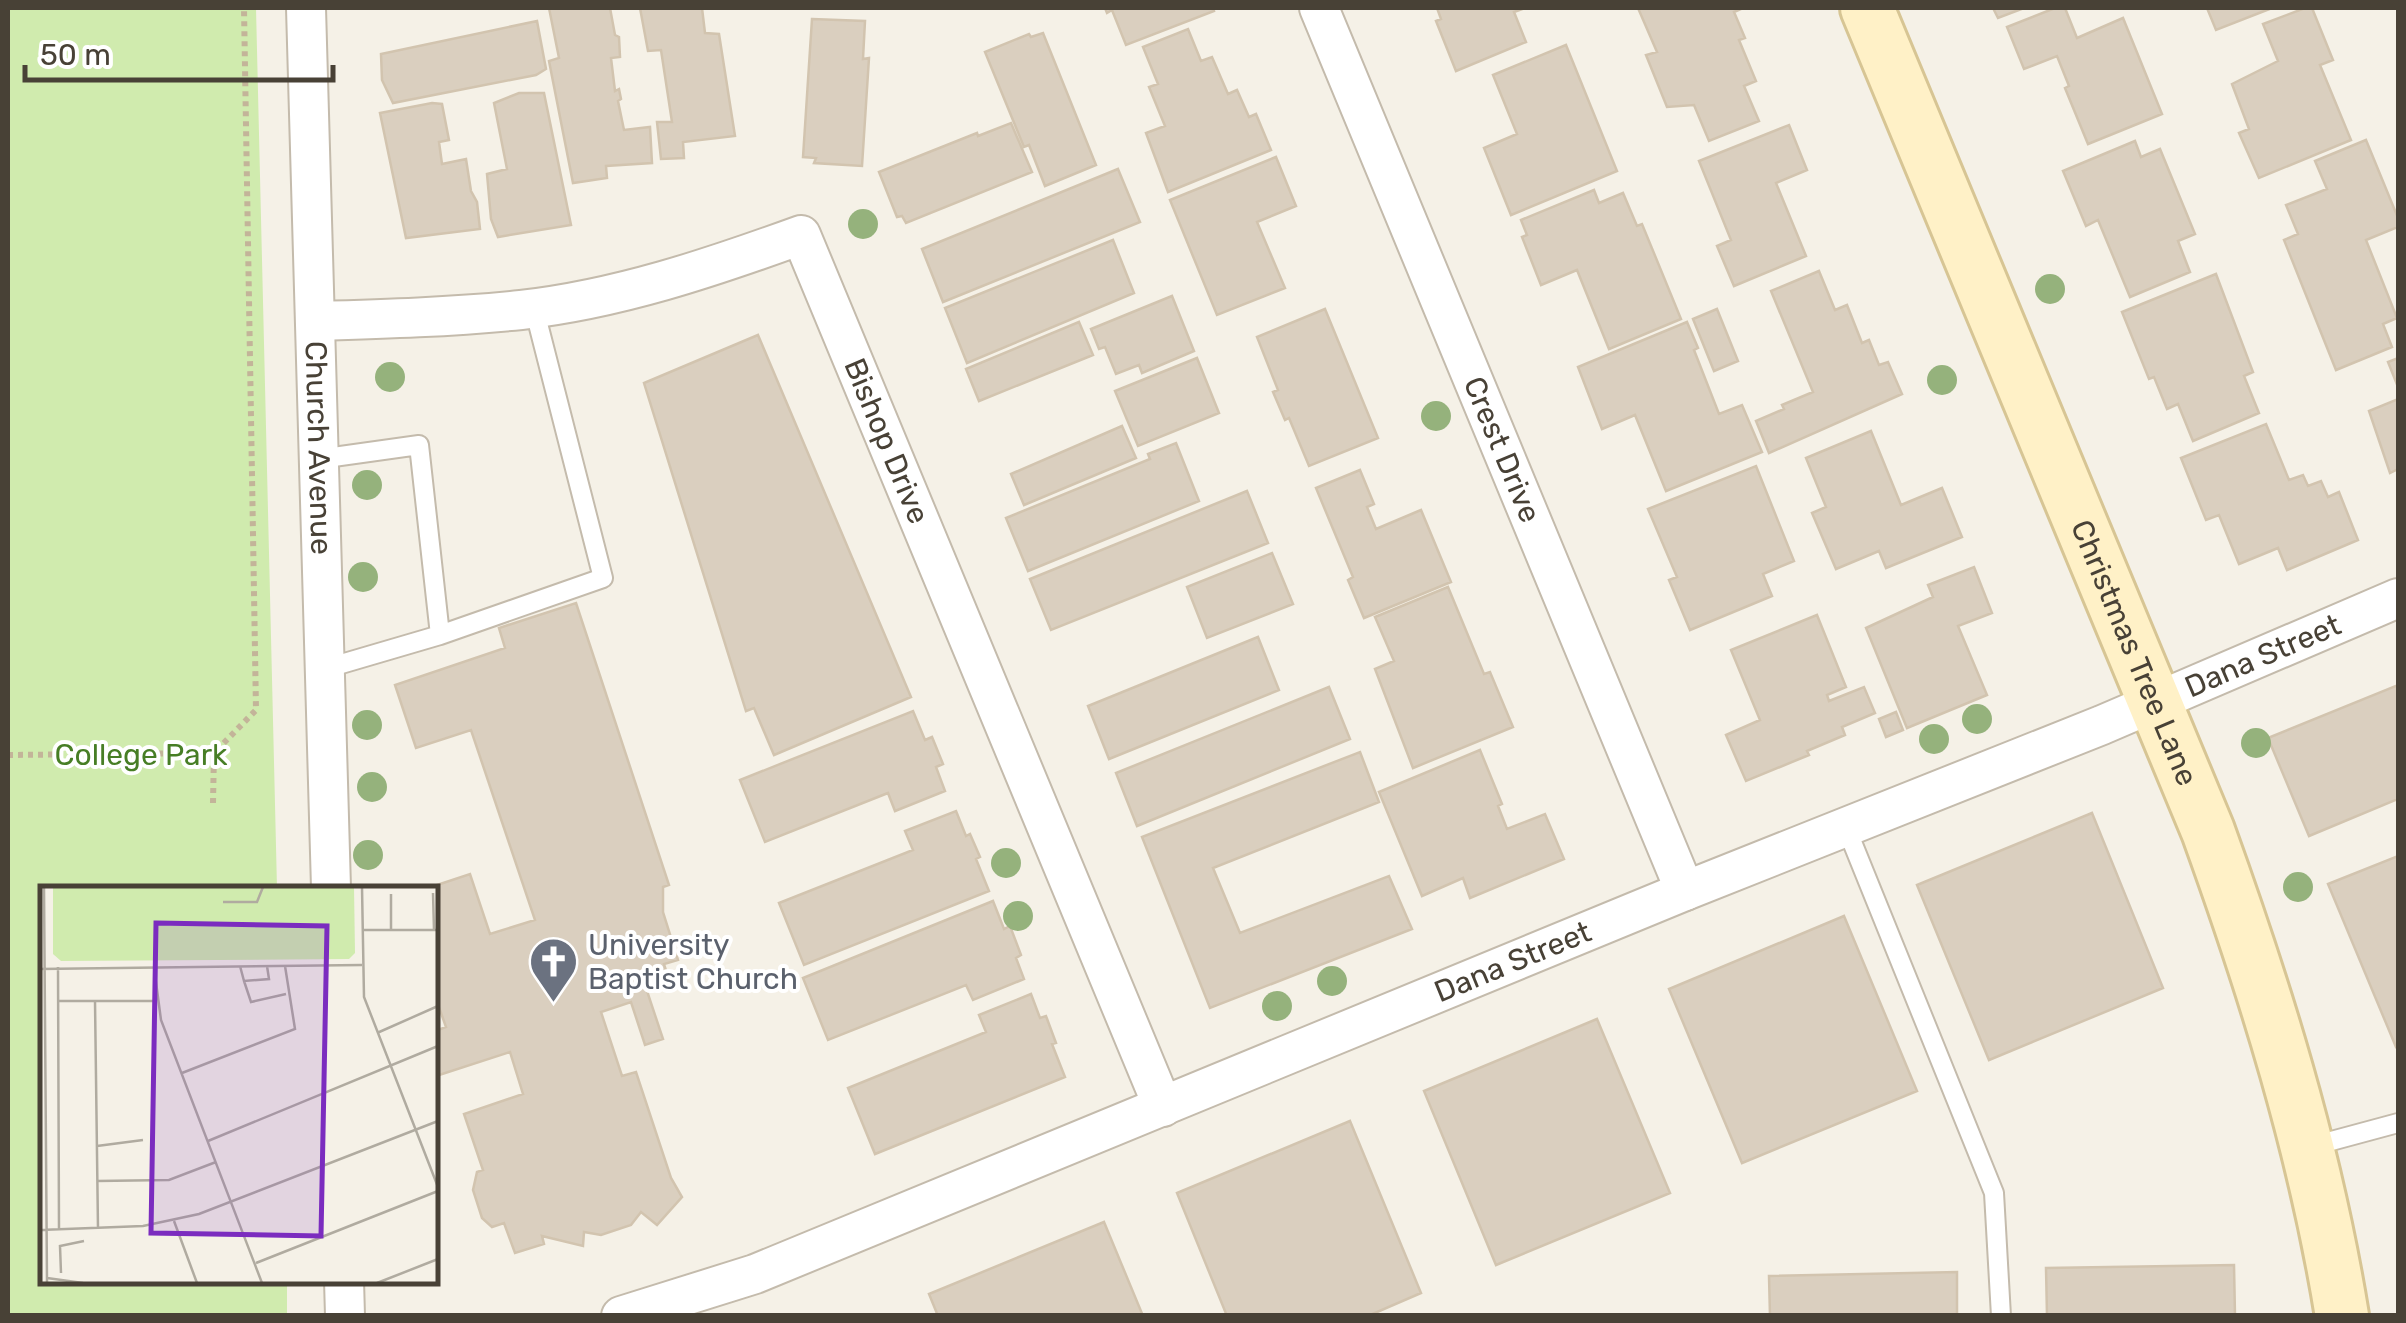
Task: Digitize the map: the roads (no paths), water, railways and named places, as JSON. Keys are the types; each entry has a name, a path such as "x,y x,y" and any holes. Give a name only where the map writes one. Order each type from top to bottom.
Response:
{"street":[{"name":"Church Avenue","path":"306,8 331,886"},
{"name":"Crest Drive","path":"1319,8 1684,891"},
{"name":"Christmas Tree Lane","path":"1868,8 2208,831 2253,955 2308,1147 2342,1316"},
{"name":"Bishop Drive","path":"315,320 426,318 534,308 618,293 710,268 801,235 1163,1107"},
{"name":"Dana Street","path":"621,1316 755,1274 1684,891 2102,725 2398,598"},
{"path":"344,1283 345,1316"}],"lane":[{"path":"324,669 440,636 603,578 534,308"},
{"path":"319,459 419,445 440,636"},
{"path":"1846,826 1990,1179 1999,1234 2001,1316"},
{"path":"2308,1147 2398,1123"}],"place":[{"name":"University Baptist Church","path":"553,1004"}],"park label":[{"name":"College Park","path":"141,755"}]}
